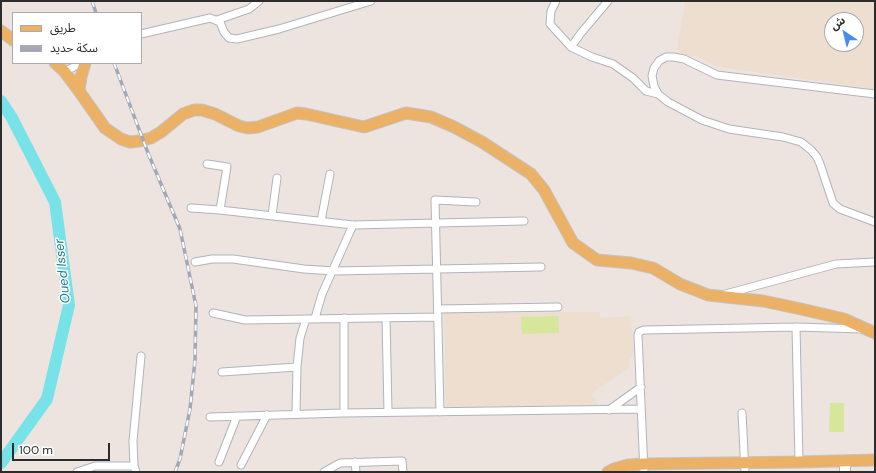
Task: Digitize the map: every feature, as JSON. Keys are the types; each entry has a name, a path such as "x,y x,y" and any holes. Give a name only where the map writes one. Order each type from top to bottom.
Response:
{"main road":[{"path":"1,31 12,39"},
{"path":"79,91 85,64"},
{"path":"67,67 79,91 104,128 121,139 130,142 151,138 184,114 194,110 202,110 215,114 239,126 248,128 264,125 297,113 364,126 376,124 406,113 431,117 482,142 530,174 544,190 573,243 597,260 631,263 653,268 680,284 708,295 763,301 801,309 844,319 871,331"},
{"path":"608,472 628,465 644,468 745,467 799,462 845,466 875,460"}],"street":[{"path":"142,34 207,18 217,20 249,9 259,1"},
{"path":"217,20 222,25 227,36 237,39 279,29 371,1"},
{"path":"556,1 551,10 550,24 571,47 592,57 613,64 633,78 646,91 658,94 678,108 702,120 729,129 783,137 801,142 817,157 833,204 840,209 875,222"},
{"path":"571,47 608,1"},
{"path":"658,94 652,76 654,68 659,61 666,57 674,57 684,60 717,75 875,94"},
{"path":"67,67 72,68 78,64"},
{"path":"207,164 227,167 220,210"},
{"path":"322,221 330,174"},
{"path":"272,215 277,178"},
{"path":"440,412 435,200 476,202"},
{"path":"191,208 272,215 353,225 524,221"},
{"path":"315,318 322,294 334,271 353,225"},
{"path":"195,262 212,259 233,258 304,269 334,271 541,267"},
{"path":"716,296 836,264 875,262"},
{"path":"438,309 558,307"},
{"path":"213,312 245,320 438,317"},
{"path":"344,318 344,413"},
{"path":"386,318 388,412"},
{"path":"296,414 297,367 300,338 306,319"},
{"path":"644,468 639,332 644,330 796,327 871,331"},
{"path":"796,327 799,462"},
{"path":"77,472 95,466 135,469 133,441 141,356"},
{"path":"222,372 297,367"},
{"path":"609,410 641,387"},
{"path":"210,417 388,412 642,409"},
{"path":"742,413 745,467"},
{"path":"241,465 267,415"},
{"path":"219,462 237,416"},
{"path":"324,472 340,463 402,461 403,472"},
{"path":"355,462 356,472"}],"shaded area":[{"path":"685,1 875,1 875,89 718,67 698,57 682,54 677,49"},
{"path":"599,312 601,318 631,316 634,353 628,362 630,367 591,394 599,406 446,407 444,313"}],"green space":[{"path":"558,316 559,333 522,334 521,317"},
{"path":"830,403 844,403 844,432 829,432"}],"waterway":[{"name":"Oued Isser","path":"1,101 12,118 55,202 69,305 47,399 1,463"}],"railway":[{"path":"92,1 96,12"},
{"path":"114,64 148,153 180,229 196,306 195,360 190,409 180,459 175,472"}]}
